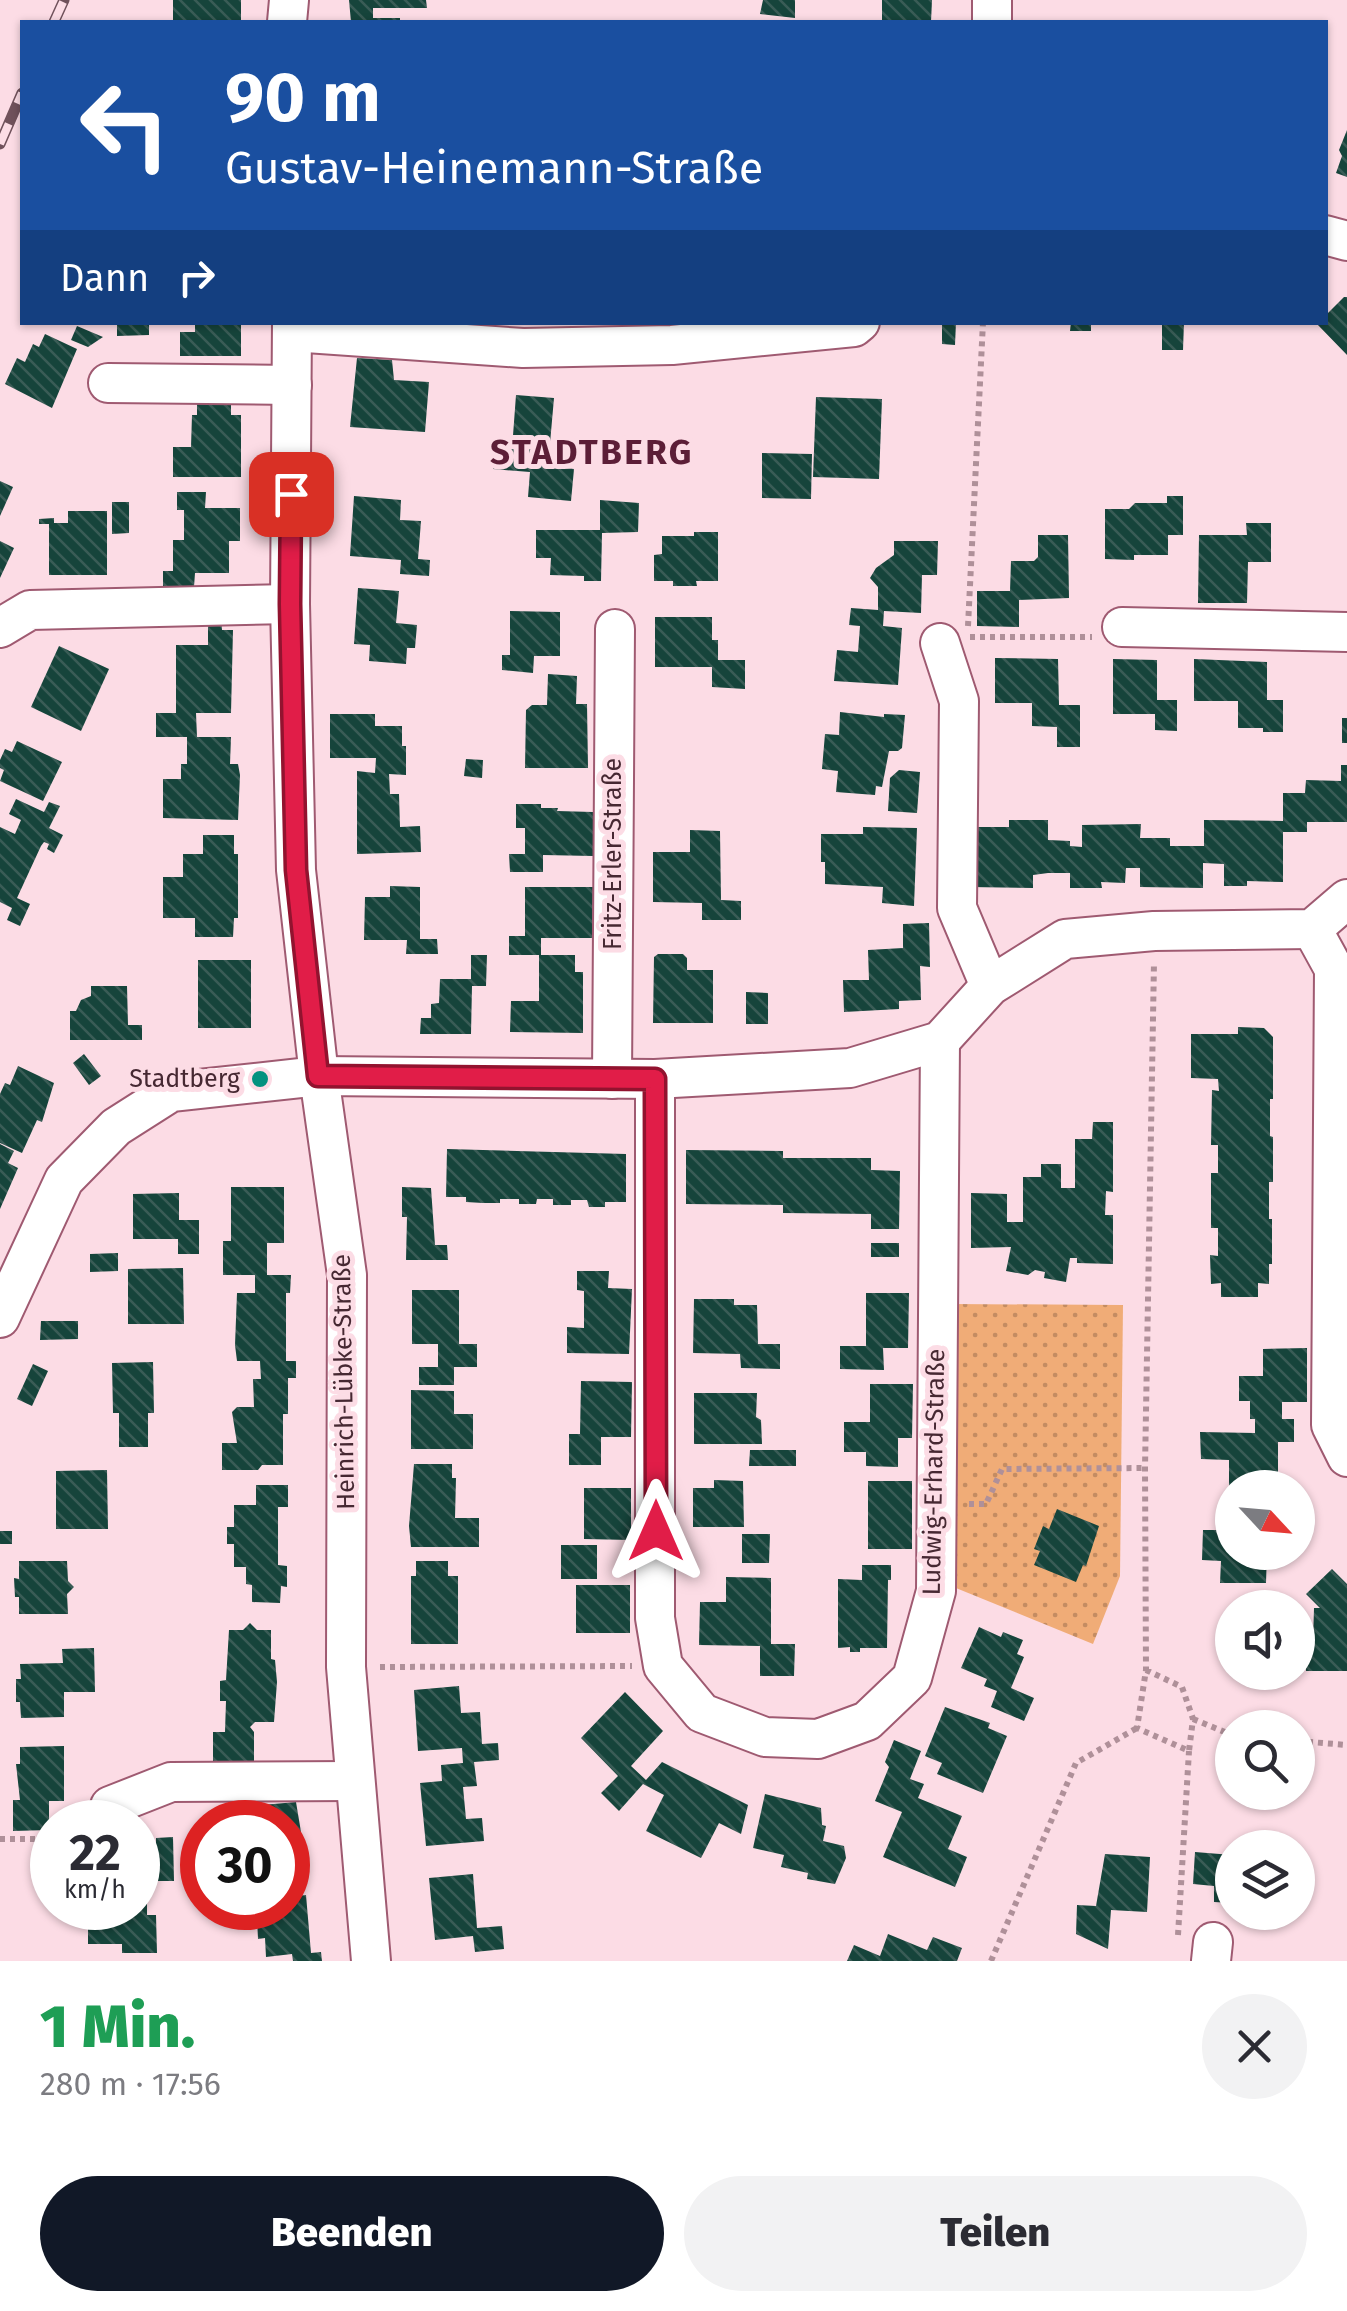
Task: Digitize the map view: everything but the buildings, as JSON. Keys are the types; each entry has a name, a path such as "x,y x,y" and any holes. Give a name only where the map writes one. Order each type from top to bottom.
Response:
{"street":[{"path":"292,327 523,348 672,334 856,325"},
{"name":"Heinrich-Lübke-Straße","path":"292,327 290,604 296,870 318,1076 347,1275 346,1667 371,1961"},
{"path":"108,383 292,385"},
{"path":"0,628 30,610 290,604"},
{"path":"1122,627 1347,632"},
{"name":"Fritz-Erler-Straße","path":"612,1079 615,629"},
{"path":"954,640 959,702 957,908 990,986"},
{"path":"0,1318 64,1180 116,1127 172,1092 318,1076 655,1079 850,1068 940,1041 990,986 1065,939 1154,930 1312,929 1347,899"},
{"path":"1312,929 1340,969 1331,1425 1347,1457"},
{"name":"Ludwig-Erhard-Straße","path":"663,1666 702,1713 765,1737 818,1739 867,1721 912,1678 936,1591 940,1041"},
{"path":"655,1079 655,1618 663,1666"},
{"path":"125,1800 171,1782 353,1780"}],"path":[{"path":"984,325 954,640 1087,639 1122,627"},
{"path":"1137,1728 1146,1670 1145,1468 1154,930"},
{"path":"936,1504 986,1504 1002,1469 1145,1468"},
{"path":"346,1667 663,1666"},
{"path":"1146,1670 1182,1686 1193,1719 1178,1936 1212,1951"},
{"path":"1193,1719 1215,1728"},
{"path":"1137,1728 1189,1751"},
{"path":"991,1961 1076,1763 1137,1728"},
{"path":"1315,1742 1347,1744"},
{"path":"0,1839 30,1839"}],"shaded area":[{"path":"952,1304 1123,1305 1120,1576 1093,1644 951,1586"}],"railway":[{"path":"55,20 64,0"},
{"path":"0,144 20,98"}],"place":[{"name":"Stadtberg","path":"260,1079"}],"district":[{"name":"STADTBERG","path":"592,452"}],"route":[{"path":"291,494 296,870 318,1076 655,1079 656,1531"}]}
